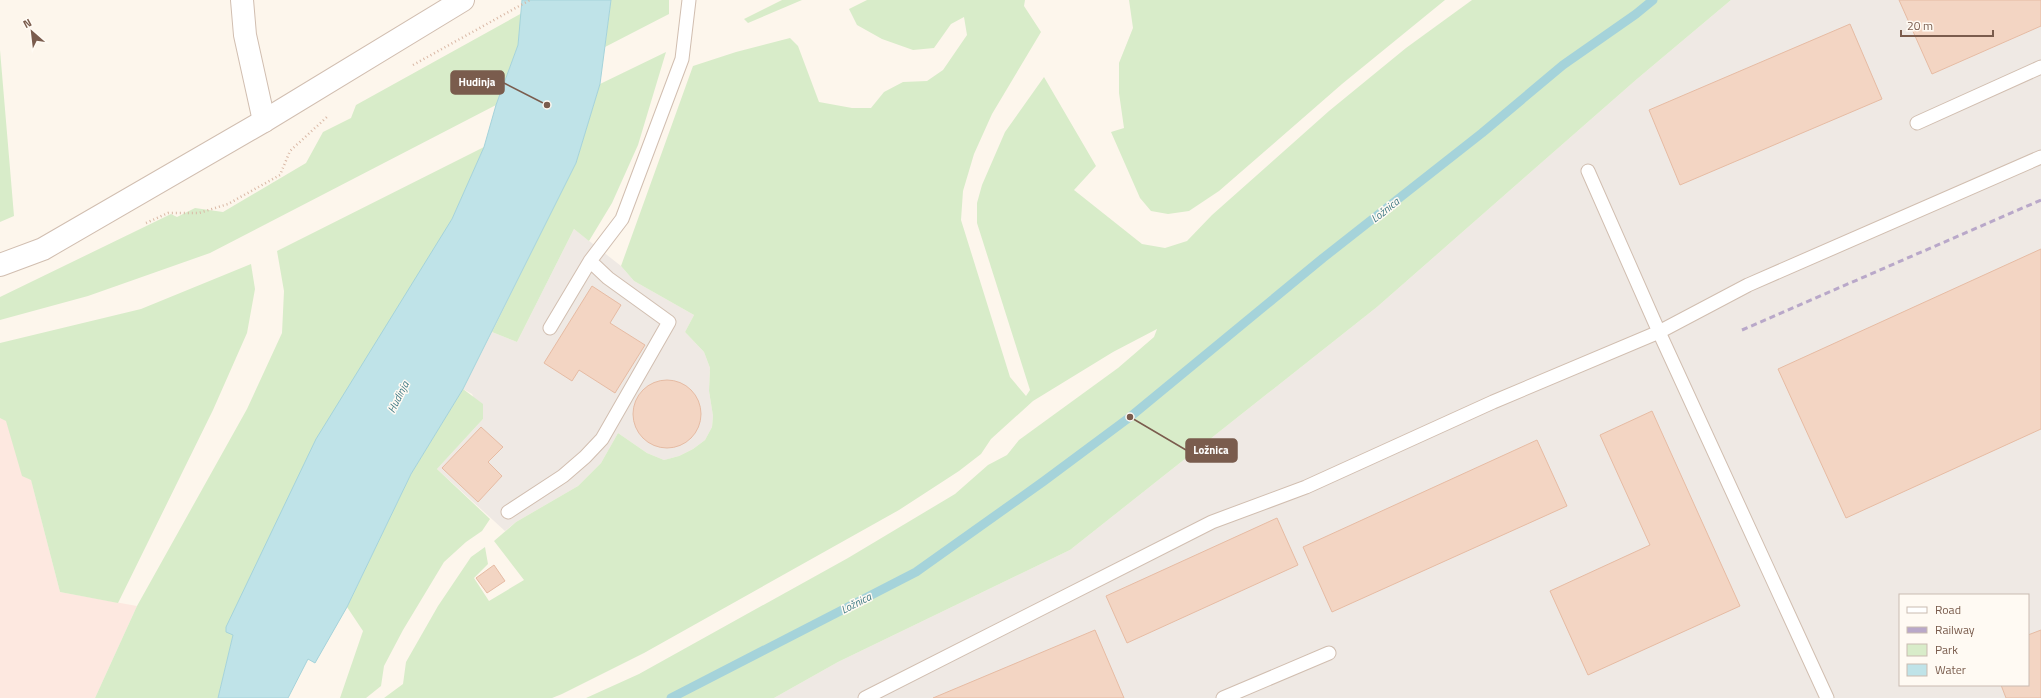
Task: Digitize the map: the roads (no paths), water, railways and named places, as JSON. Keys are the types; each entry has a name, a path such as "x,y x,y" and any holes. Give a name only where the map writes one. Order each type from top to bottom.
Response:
{"street":[{"path":"242,0 245,35 264,121"},
{"path":"0,265 44,249 264,121 463,0"}],"lane":[{"path":"550,328 590,261 622,219 646,159 682,59 689,0"},
{"path":"1917,123 2041,67"},
{"path":"865,698 1212,522 1306,487 1493,402 1659,332 1748,285 2041,156"},
{"path":"1588,171 1659,332 1827,698"},
{"path":"508,512 562,476 585,457 602,439 669,322 608,278 590,261"},
{"path":"1223,698 1329,653"}],"water":[{"path":"522,0 611,0 600,84 576,163 463,389 411,474 347,607 315,663 308,659 288,698 218,698 233,635 226,632 226,627 316,439 452,219 484,147 496,105 518,45"}],"waterway":[{"name":"Ložnica","path":"671,698 916,572 1044,481 1130,417 1323,258 1482,133 1563,65 1636,14 1653,0"}],"railway":[{"path":"1742,330 2041,200"}],"place":[{"name":"Hudinja","path":"547,105"},
{"name":"Ložnica","path":"1130,417"}]}
